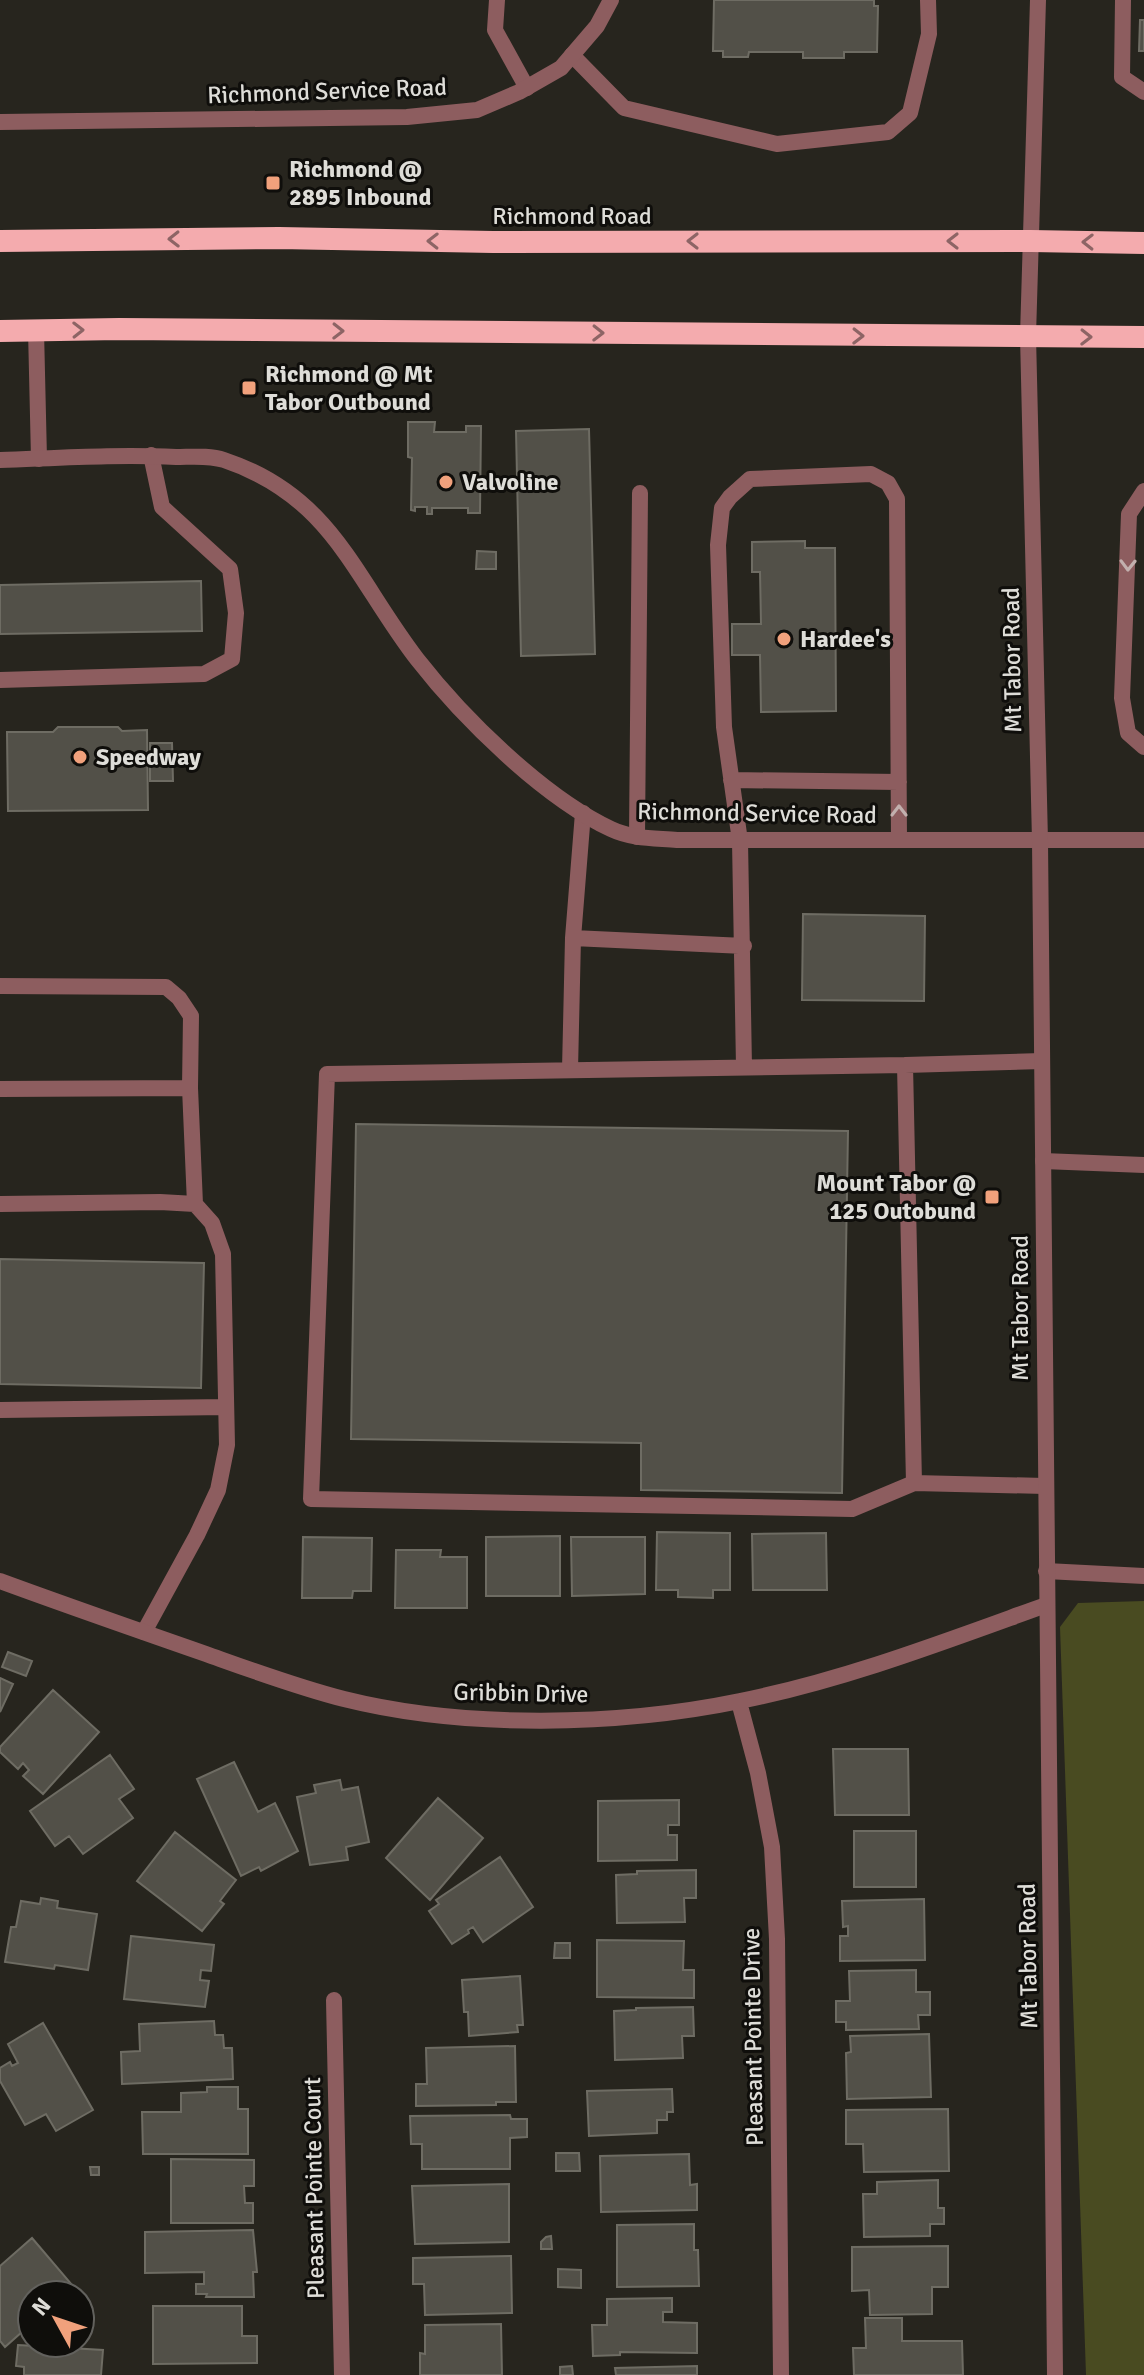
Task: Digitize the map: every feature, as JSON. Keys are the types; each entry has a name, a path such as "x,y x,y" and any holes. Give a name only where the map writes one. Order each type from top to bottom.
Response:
{"highway":[{"name":"Richmond Road","path":"0,241 279,238 493,242 1144,243"},
{"path":"0,331 119,329 1144,337"}],"street":[{"path":"497,0 495,30 527,88"},
{"name":"Richmond Service Road","path":"0,122 407,117 477,110 527,88 561,68 597,26 611,0"},
{"path":"572,55 624,108 777,144 888,132 910,113 929,34 928,0"},
{"name":"Mt Tabor Road","path":"1038,0 1028,336 1040,841 1055,2375"},
{"path":"1123,0 1122,77 1144,92"},
{"path":"36,330 39,459"},
{"path":"0,680 204,674 232,659 236,613 230,569 162,507 151,455"},
{"name":"Richmond Service Road","path":"0,460 151,455 220,459 265,476 305,504 335,536 417,658 458,706 536,781 613,830 637,837 740,841 1144,840"},
{"path":"744,1067 740,841 724,727 719,560 722,508 750,479 871,474 888,483 897,499 899,840"},
{"path":"1144,491 1129,514 1122,698 1128,733 1144,747"},
{"path":"637,837 640,493"},
{"path":"731,780 899,782"},
{"path":"570,1070 573,938 583,813"},
{"path":"573,938 744,946"},
{"path":"0,986 166,987 179,998 191,1016 190,1088 195,1204 212,1223 223,1254 227,1445 218,1490 144,1632"},
{"path":"1042,1061 327,1074 311,1499 852,1509 914,1483 1045,1486"},
{"path":"905,1065 914,1483"},
{"path":"0,1089 190,1088"},
{"path":"1043,1161 1144,1165"},
{"path":"0,1204 195,1204"},
{"path":"0,1410 226,1407"},
{"path":"1046,1571 1144,1576"},
{"name":"Gribbin Drive","path":"0,1581 344,1699 428,1714 531,1720 621,1718 739,1702 822,1681 1046,1605"},
{"name":"Pleasant Pointe Drive","path":"739,1702 758,1773 773,1862 777,1939 781,2375"},
{"name":"Pleasant Pointe Court","path":"334,2000 342,2375"}],"green space":[{"path":"1144,1601 1144,2375 1086,2375 1060,1627 1078,1603"}],"building":[{"path":"714,0 874,0 874,6 878,6 877,52 844,52 844,58 803,58 803,52 749,52 748,57 723,57 723,51 713,51"},
{"path":"1140,20 1144,20 1144,51 1139,51"},
{"name":"Valvoline","path":"408,422 435,422 434,432 466,432 466,426 481,426 480,513 468,513 468,508 432,508 432,514 427,514 427,507 411,510 412,458 408,457"},
{"path":"589,429 595,654 521,656 516,431"},
{"name":"Hardee's","path":"805,541 805,548 835,548 836,711 761,712 760,655 732,655 732,624 761,624 760,572 752,572 752,542"},
{"path":"477,551 496,552 496,569 476,569"},
{"path":"201,581 202,631 0,634 0,585"},
{"path":"58,727 147,730 148,810 8,811 7,732 53,732"},
{"path":"150,743 172,743 173,781 150,781"},
{"path":"803,914 925,916 924,1001 802,1000"},
{"path":"356,1124 848,1131 842,1493 641,1490 641,1443 351,1439"},
{"path":"0,1259 204,1263 201,1388 0,1384"},
{"path":"657,1532 730,1533 730,1590 713,1590 713,1598 678,1597 678,1590 656,1590"},
{"path":"826,1533 827,1590 753,1590 752,1534"},
{"path":"560,1536 560,1596 486,1596 486,1537"},
{"path":"303,1537 372,1538 371,1591 353,1591 352,1598 302,1598"},
{"path":"571,1537 645,1537 645,1594 572,1596"},
{"path":"396,1550 441,1550 440,1557 467,1557 467,1608 395,1608"},
{"path":"8,1652 32,1661 26,1676 2,1667"},
{"path":"0,1678 13,1684 0,1712"},
{"path":"53,1690 99,1732 43,1794 23,1776 29,1770 23,1763 18,1769 0,1752 0,1747"},
{"path":"833,1749 908,1749 909,1815 835,1815"},
{"path":"110,1755 134,1789 119,1799 133,1818 83,1854 69,1836 55,1846 30,1811"},
{"path":"234,1762 258,1812 275,1803 298,1851 261,1871 259,1867 241,1876 197,1779"},
{"path":"340,1780 342,1790 358,1787 369,1842 346,1847 348,1860 310,1865 297,1797 316,1793 314,1785"},
{"path":"438,1798 483,1838 430,1900 386,1858"},
{"path":"679,1800 679,1825 668,1825 668,1835 677,1835 677,1860 598,1861 598,1801"},
{"path":"854,1831 916,1831 916,1887 854,1887"},
{"path":"175,1832 236,1880 220,1901 224,1904 202,1931 137,1881"},
{"path":"500,1857 533,1907 483,1942 473,1927 452,1944 429,1911 439,1904 436,1900"},
{"path":"696,1870 696,1898 684,1898 685,1922 617,1923 616,1875 637,1874 637,1871"},
{"path":"41,1898 58,1901 57,1908 97,1914 88,1970 5,1962 11,1927 16,1927 21,1901 40,1904"},
{"path":"924,1899 925,1960 840,1961 840,1936 848,1936 848,1926 843,1927 842,1901"},
{"path":"131,1936 214,1945 211,1971 201,1970 200,1980 209,1981 205,2007 124,1999"},
{"path":"597,1940 684,1941 683,1970 694,1970 694,1998 597,1997"},
{"path":"555,1943 570,1943 570,1958 554,1958"},
{"path":"916,1970 916,1992 930,1992 930,2015 918,2015 919,2029 846,2030 846,2022 836,2022 836,2001 850,2001 849,1971"},
{"path":"520,1976 523,2025 517,2025 518,2032 469,2036 462,1980"},
{"path":"693,2007 694,2036 682,2036 683,2058 615,2060 614,2011"},
{"path":"214,2021 215,2035 223,2035 224,2048 232,2048 233,2079 122,2084 121,2052 140,2051 139,2024"},
{"path":"43,2023 93,2110 56,2131 46,2114 25,2125 0,2081 0,2068 10,2062 12,2066 18,2063 8,2044"},
{"path":"929,2034 931,2097 847,2099 846,2053 851,2052 850,2036"},
{"path":"515,2046 516,2102 416,2106 416,2084 427,2084 426,2048"},
{"path":"207,2087 238,2087 238,2109 248,2109 248,2154 143,2154 142,2112 181,2112 181,2093 207,2092"},
{"path":"672,2089 673,2112 667,2112 667,2120 657,2120 657,2133 589,2136 587,2091"},
{"path":"948,2109 949,2171 864,2172 863,2144 846,2144 846,2110"},
{"path":"510,2115 511,2119 527,2119 527,2137 510,2138 510,2169 422,2169 422,2144 411,2144 410,2116"},
{"path":"556,2153 579,2153 580,2171 556,2171"},
{"path":"689,2154 690,2185 697,2184 697,2210 601,2212 600,2156"},
{"path":"171,2159 254,2160 254,2186 244,2186 245,2203 253,2203 253,2223 171,2223"},
{"path":"90,2167 99,2167 99,2175 91,2175"},
{"path":"938,2180 938,2208 944,2208 944,2224 930,2224 930,2236 864,2237 863,2194 877,2194 877,2182"},
{"path":"509,2184 509,2242 415,2244 412,2186"},
{"path":"694,2224 699,2286 617,2287 617,2225"},
{"path":"253,2230 257,2272 253,2272 254,2297 206,2297 207,2294 196,2294 196,2284 204,2284 204,2272 145,2273 145,2232"},
{"path":"551,2236 552,2249 541,2249 541,2242"},
{"path":"32,2238 67,2279 16,2279 16,2337 5,2347 0,2341 0,2266"},
{"path":"948,2246 948,2287 932,2287 932,2314 870,2315 869,2290 852,2291 852,2247"},
{"path":"511,2256 512,2313 425,2315 424,2284 413,2284 413,2258"},
{"path":"558,2269 581,2270 581,2288 558,2287"},
{"path":"672,2298 672,2312 663,2312 663,2322 697,2323 697,2353 620,2352 620,2355 593,2356 592,2325 607,2325 607,2299"},
{"path":"153,2306 242,2306 242,2336 257,2336 257,2363 153,2364"},
{"path":"865,2318 902,2318 902,2341 962,2341 963,2375 854,2375 853,2348 866,2348"},
{"path":"501,2324 502,2375 420,2375 420,2353 425,2354 425,2325"},
{"path":"96,2350 103,2350 101,2375 24,2375 24,2367 16,2366 17,2359 96,2359"},
{"path":"572,2366 573,2375 560,2375 560,2367"},
{"path":"697,2366 697,2375 616,2375 615,2368"}],"place":[{"name":"Richmond @ 2895 Inbound","path":"273,183"},
{"name":"Richmond @ Mt Tabor Outbound","path":"249,388"},
{"name":"Valvoline","path":"446,482"},
{"name":"Hardee's","path":"784,639"},
{"name":"Speedway","path":"80,757"},
{"name":"Mount Tabor @ 125 Outobund","path":"992,1197"}]}
